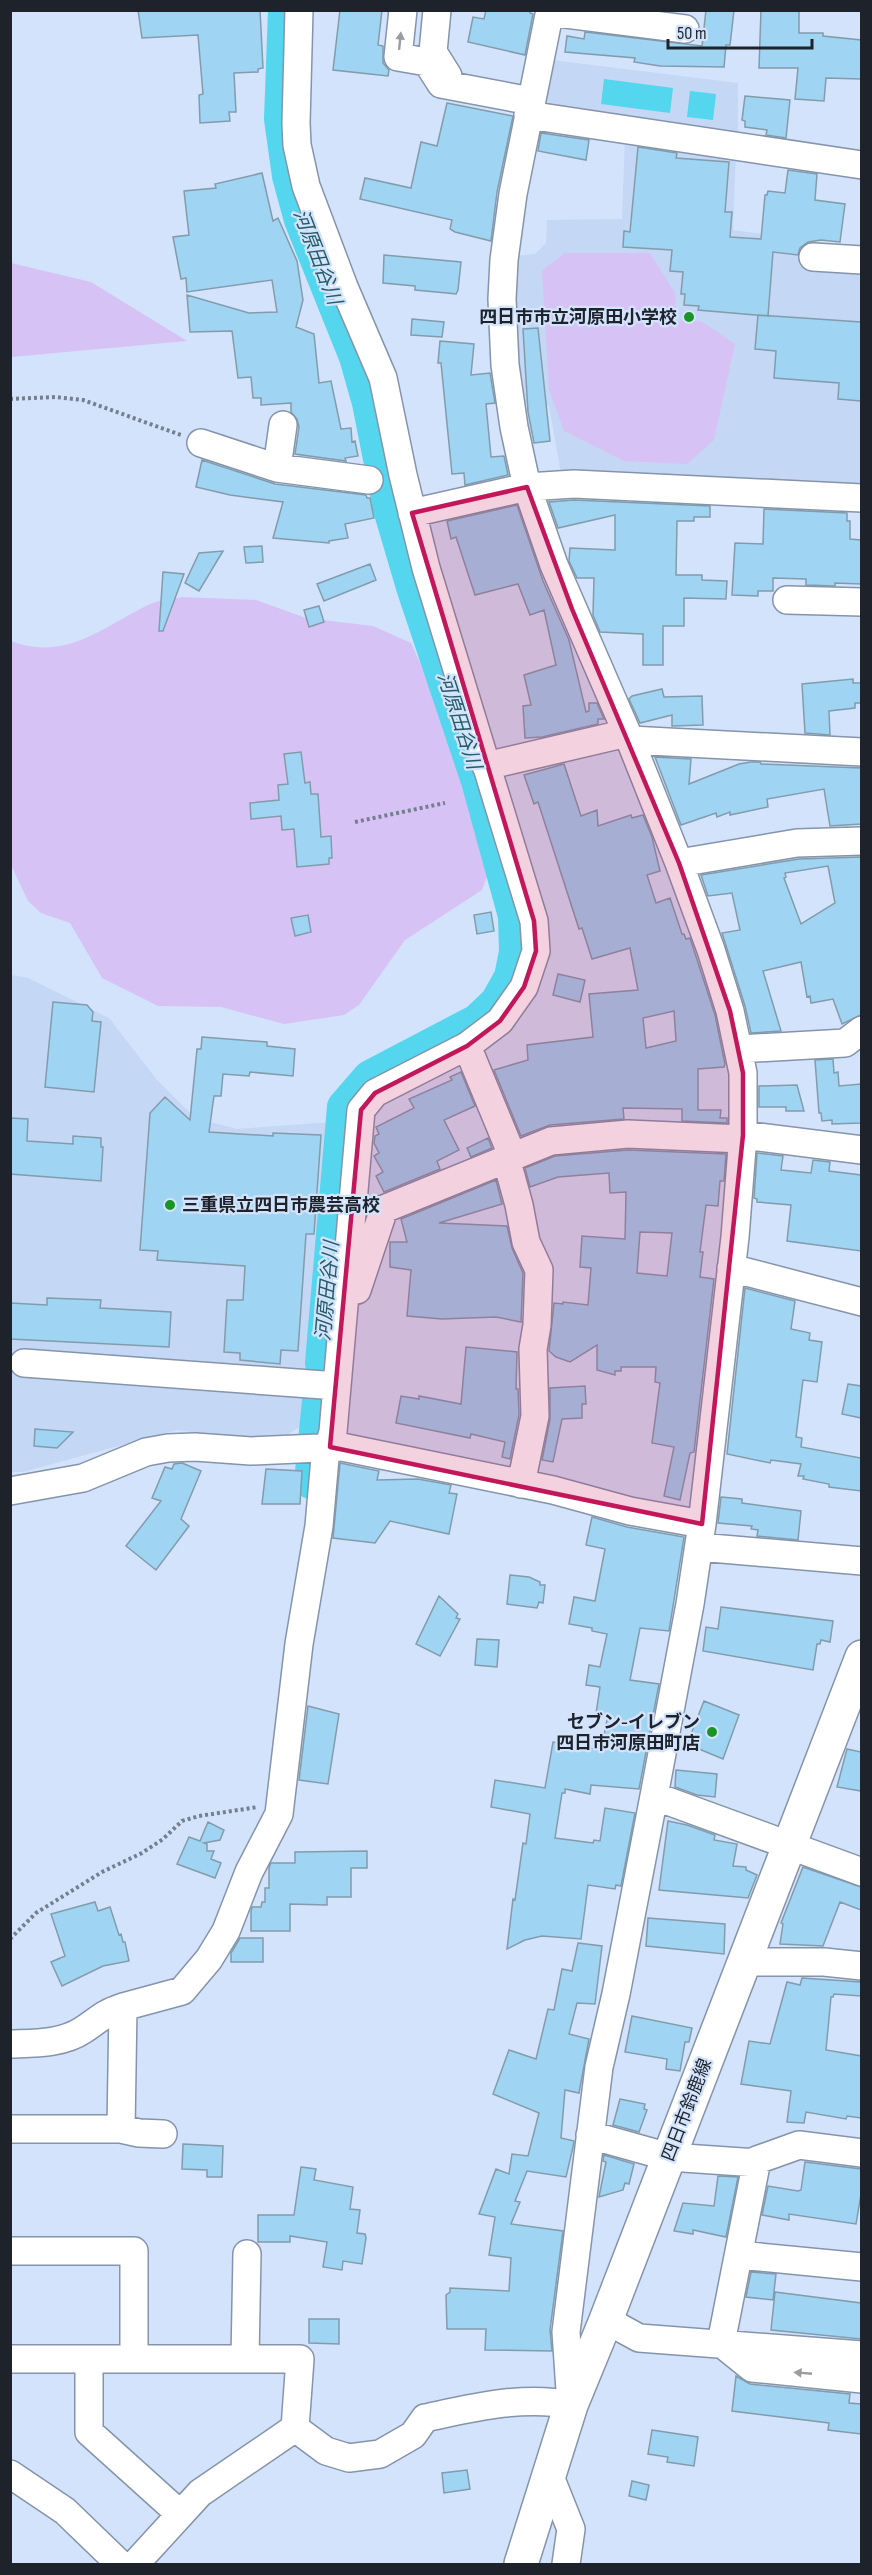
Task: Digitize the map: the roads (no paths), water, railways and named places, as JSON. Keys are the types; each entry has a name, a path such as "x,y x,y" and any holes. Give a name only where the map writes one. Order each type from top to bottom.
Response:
{"main road":[{"name":"四日市鈴鹿線","path":"521,2565 571,2405 789,1847 854,1697 861,1657"}],"street":[{"path":"10,2044 49,2043 82,2031 100,2016 123,2007 182,1991 209,1959 226,1931 249,1872 281,1808 299,1644 319,1526 325,1458 319,1448 337,1386 361,1110 375,1093 467,1046 500,1021 524,987 536,951 534,921 426,568 383,378 311,203 300,163 296,123 299,10"},
{"path":"403,10 398,57 427,62 441,84 530,103 861,165"},
{"path":"437,10 432,52 446,76 530,103"},
{"path":"295,2427 326,2451 349,2458 380,2454 413,2435 425,2418 464,2410 548,2400 571,2405 566,2332 599,2067 616,1994 701,1536 731,1268 742,1137 743,1073 739,1049 719,976 679,863 628,737 572,609 527,487 505,365 502,299 507,228 550,11 685,29"},
{"path":"813,257 861,260"},
{"path":"277,468 283,425"},
{"path":"201,443 277,468 369,480"},
{"path":"412,513 527,487 574,484 861,498"},
{"path":"787,600 861,602"},
{"path":"486,766 628,737 861,752"},
{"path":"679,863 797,843 861,841"},
{"path":"739,1049 845,1043 861,1030"},
{"path":"467,1046 509,1156 526,1242 539,1269 537,1325 533,1349 535,1416 520,1484"},
{"path":"341,1342 371,1243 384,1209 476,1173 509,1156 551,1141 628,1134 742,1137 861,1150"},
{"path":"356,1173 377,1205 384,1209"},
{"path":"731,1268 861,1302"},
{"path":"24,1363 337,1386"},
{"path":"10,1491 83,1478 146,1452 168,1448 195,1447 251,1451 342,1447 520,1484 630,1511 701,1536 861,1561"},
{"path":"654,1796 861,1872"},
{"path":"744,1962 825,1962 861,1966"},
{"path":"121,2129 123,2007"},
{"path":"10,2129 121,2129 139,2133 163,2134"},
{"path":"590,2135 669,2157 757,2163"},
{"path":"721,2343 757,2160 799,2145 861,2153"},
{"path":"10,2251 134,2251 134,2359"},
{"path":"245,2359 247,2254"},
{"path":"739,2255 861,2267"},
{"path":"606,2320 639,2338 861,2355"},
{"path":"721,2343 752,2368 861,2379"},
{"path":"10,2359 300,2359 295,2427"},
{"path":"89,2360 89,2432 180,2514"},
{"path":"135,2565 200,2493 295,2427"},
{"path":"10,2474 65,2511 120,2565"},
{"path":"549,2474 571,2529 566,2565"}],"water":[{"path":"604,79 673,88 670,113 601,104"},
{"path":"690,91 716,94 713,120 687,117"}],"waterway":[{"name":"河原田谷川","path":"285,10 281,119 289,176 301,220 356,357 369,403 390,509 413,587 478,781 515,916 516,952 511,977 497,1002 477,1021 370,1077 344,1107 322,1363"},
{"name":"河原田谷川","path":"311,1482 319,1401"}],"place":[{"name":"四日市市立河原田小学校","path":"689,317"},
{"name":"三重県立四日市農芸高校","path":"170,1205"},
{"name":"セブン-イレブン 四日市河原田町店","path":"712,1732"}]}
